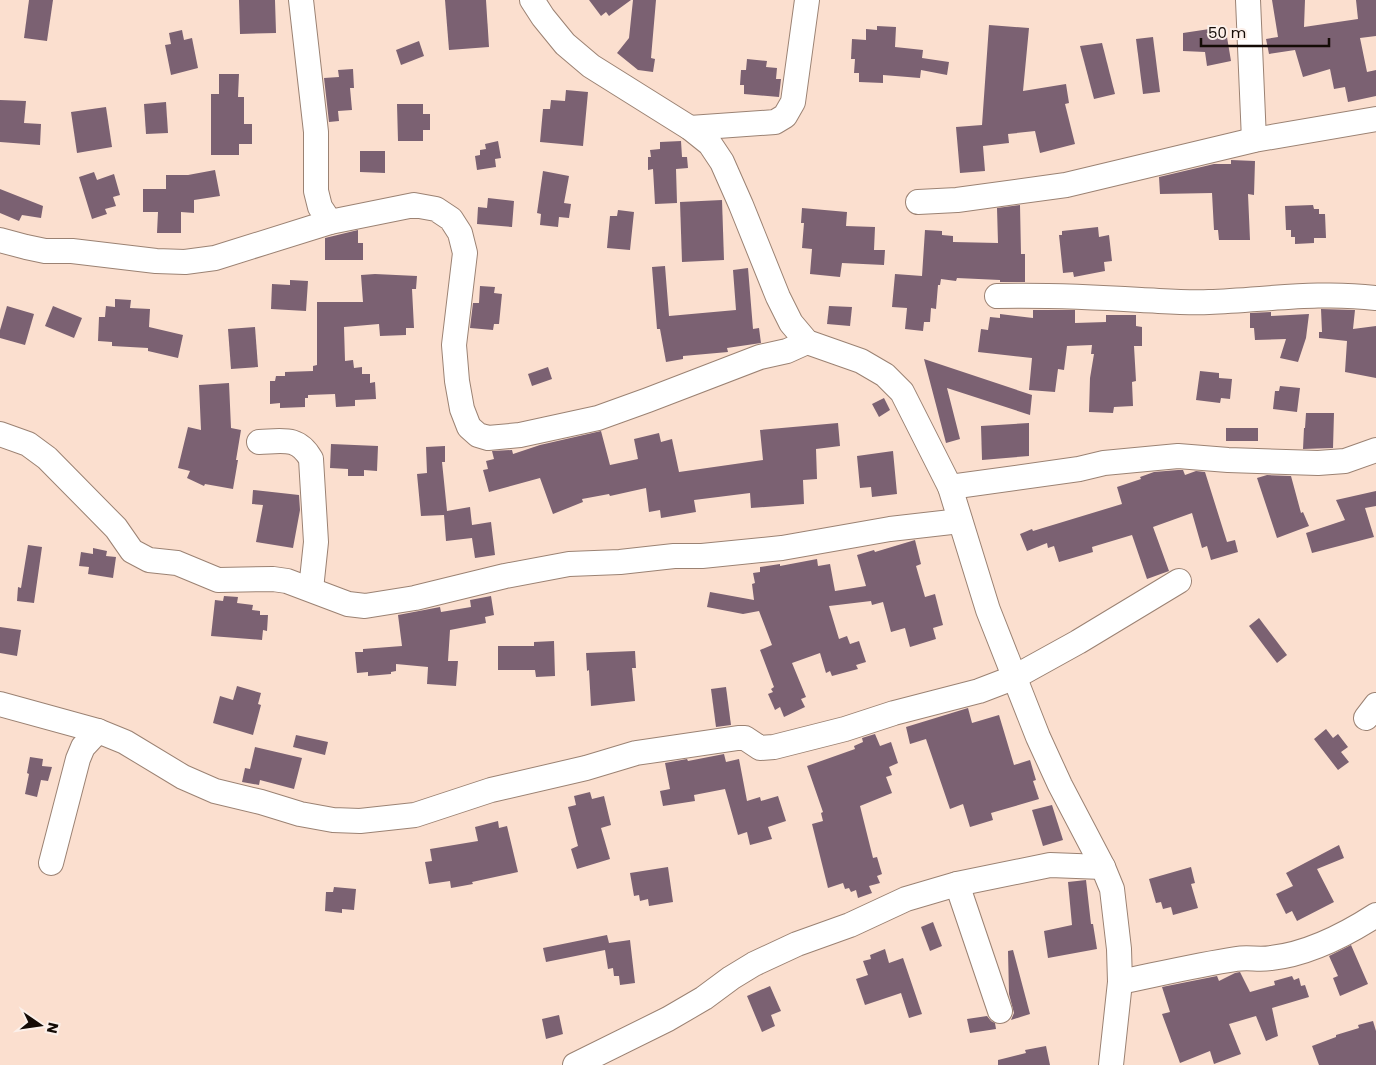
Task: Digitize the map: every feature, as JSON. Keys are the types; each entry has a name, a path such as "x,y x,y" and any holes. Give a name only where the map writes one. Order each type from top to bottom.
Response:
{"street":[{"path":"301,0 316,132 316,191 320,207 330,222"},
{"path":"532,0 542,17 565,44 591,66 690,128 710,144 722,162 778,297 791,323 807,342 861,361 885,375 902,392 950,487 988,610 1041,745 1103,867 1112,889 1119,949 1120,982 1111,1065"},
{"path":"690,128 775,122 785,116 793,102 808,0"},
{"path":"1248,0 1254,140"},
{"path":"918,202 957,200 1066,184 1254,140 1376,120"},
{"path":"0,240 45,251 72,251 156,261 185,262 215,258 330,222 414,205 436,209 451,218 460,233 465,253 454,345 462,409 469,427 478,435 488,438 520,435 598,418 666,394 760,357 787,351 807,342"},
{"path":"997,296 1032,295 1174,302 1209,302 1323,294 1376,298"},
{"path":"0,434 28,444 47,458 116,528 132,551 149,560 177,563 218,580 273,579 287,581 348,604 365,606 415,598 505,576 569,564 620,562 674,556 702,556 782,548 890,529 960,521"},
{"path":"259,442 281,441 297,443 305,449 311,459 316,542 311,589"},
{"path":"950,487 1079,469 1104,463 1178,456 1318,463 1345,461 1376,450"},
{"path":"914,527 969,548"},
{"path":"0,704 98,731 125,742 157,763 215,791 300,814 333,820 360,821 415,815 492,790 636,754 738,738 745,738 760,748 774,747 980,691 1014,678 1179,581"},
{"path":"51,863 78,759 83,747 98,731"},
{"path":"575,1065 668,1019 704,998 754,964 797,944 850,925 906,899 957,884 1050,865 1103,867"},
{"path":"957,884 1000,1011"},
{"path":"1120,982 1239,958 1270,958 1295,953 1316,947 1376,915"}],"building":[{"path":"29,0 53,0 47,41 24,38"},
{"path":"239,0 275,0 276,33 240,34"},
{"path":"445,0 486,0 489,47 449,50"},
{"path":"589,0 631,0 609,16 606,12 601,16"},
{"path":"633,0 656,0 651,58 655,59 653,72 638,70 617,53 629,38"},
{"path":"1272,0 1305,0 1304,27 1358,19 1356,0 1376,0 1376,36 1360,38 1367,72 1376,70 1376,96 1348,102 1345,87 1334,89 1330,69 1303,77 1295,50 1269,54 1266,39 1278,37"},
{"path":"989,25 1029,28 1023,91 1066,84 1069,103 1065,104 1075,144 1040,153 1035,131 1008,134 1009,143 983,146 985,171 960,173 956,127 982,125"},
{"path":"877,26 896,27 895,47 923,50 922,58 949,62 947,75 921,70 920,78 883,75 883,83 859,82 859,73 854,73 855,59 851,59 852,39 866,40 866,29 877,30"},
{"path":"1216,28 1218,39 1227,37 1231,61 1207,66 1205,52 1183,51 1183,33"},
{"path":"182,30 184,40 192,38 198,68 171,75 165,45 171,44 169,33"},
{"path":"1153,37 1160,92 1143,94 1136,39"},
{"path":"419,41 424,56 401,65 396,50"},
{"path":"1102,43 1115,94 1094,99 1080,46"},
{"path":"747,59 767,61 766,67 777,68 776,79 781,79 779,97 744,94 744,85 740,85 741,70 746,70"},
{"path":"353,69 354,88 350,88 352,110 338,111 339,121 329,122 324,78 339,77 338,70"},
{"path":"219,74 239,74 238,97 244,97 244,124 252,124 252,144 239,144 239,155 211,155 211,94 219,94"},
{"path":"566,90 588,92 583,146 540,142 543,109 550,109 551,100 565,101"},
{"path":"0,100 26,101 24,123 41,124 40,145 0,142"},
{"path":"166,102 168,133 146,134 144,104"},
{"path":"397,104 423,104 423,114 430,114 430,130 423,130 423,141 398,141"},
{"path":"106,107 112,147 77,153 71,112"},
{"path":"498,141 501,158 495,159 496,167 477,170 475,156 480,155 480,150 486,149 485,144"},
{"path":"681,141 682,157 687,157 688,168 676,169 677,203 655,204 653,169 648,170 648,157 651,157 650,150 660,149 660,142"},
{"path":"360,151 385,151 385,173 360,172"},
{"path":"1231,160 1255,161 1254,195 1248,194 1250,240 1219,240 1218,230 1214,230 1212,193 1160,194 1159,177 1214,164 1231,164"},
{"path":"215,170 220,196 194,200 194,213 181,212 181,233 157,233 158,212 143,212 143,189 166,189 166,175 188,175"},
{"path":"543,171 569,176 564,203 571,204 569,218 559,217 558,227 540,225 541,214 537,213"},
{"path":"94,172 97,180 114,174 120,195 113,197 116,206 105,209 107,214 92,219 79,177"},
{"path":"0,189 43,206 41,218 22,215 19,221 0,213"},
{"path":"488,198 514,201 512,227 477,224 478,207 487,208"},
{"path":"722,200 724,260 682,262 680,202"},
{"path":"1020,205 1021,254 1025,254 1025,282 957,278 956,281 941,279 940,285 938,285 936,309 931,308 930,322 924,322 923,331 905,329 907,308 892,307 895,274 922,276 925,230 942,231 942,235 953,236 953,242 998,243 997,208"},
{"path":"1313,205 1314,209 1319,209 1319,214 1325,214 1326,238 1314,238 1314,243 1295,244 1295,237 1291,237 1291,230 1286,230 1285,206"},
{"path":"802,208 847,212 846,226 875,227 874,250 885,250 884,265 842,263 840,277 810,274 812,249 802,248 804,223 801,223"},
{"path":"618,210 634,212 630,250 607,248 610,216 617,216"},
{"path":"1098,227 1099,237 1109,235 1112,261 1104,262 1105,271 1074,277 1073,272 1063,273 1059,235 1062,235 1062,231"},
{"path":"358,230 358,243 363,243 363,260 325,260 325,238"},
{"path":"665,266 669,316 736,310 733,270 748,268 753,329 759,328 761,343 727,348 728,352 683,356 683,359 666,362 660,329 657,329 652,267"},
{"path":"361,275 417,276 416,289 412,289 414,328 406,328 406,335 380,336 379,324 344,327 345,361 353,360 354,368 362,367 362,374 370,374 370,383 375,382 376,399 355,400 355,406 336,407 335,394 308,395 308,398 305,398 305,407 280,408 280,403 270,404 270,381 275,381 276,376 285,376 285,372 313,371 313,366 317,365 317,302 363,302"},
{"path":"290,280 308,281 306,311 271,309 272,284 290,285"},
{"path":"480,286 495,287 494,293 502,294 499,324 494,324 493,330 470,328 473,303 479,303"},
{"path":"115,299 131,300 130,308 150,309 149,327 183,335 178,358 148,351 148,348 112,346 112,342 98,341 99,317 105,317 106,306 115,307"},
{"path":"7,306 34,314 25,345 0,338 0,330"},
{"path":"53,306 82,318 74,338 45,326"},
{"path":"829,306 852,307 850,326 827,324"},
{"path":"1321,309 1355,310 1353,329 1376,326 1376,378 1345,372 1347,341 1319,338 1319,332 1322,332"},
{"path":"1033,310 1075,310 1075,323 1106,322 1106,315 1136,315 1136,326 1142,327 1142,346 1134,346 1136,381 1132,382 1133,406 1114,407 1113,413 1089,412 1090,378 1094,354 1091,354 1092,345 1067,346 1064,370 1058,369 1055,392 1029,390 1032,358 978,352 981,329 988,330 990,317 1000,318 1000,314 1033,318"},
{"path":"1271,312 1271,316 1309,314 1306,338 1298,362 1280,358 1286,339 1255,340 1254,328 1250,328 1250,313"},
{"path":"255,327 258,367 231,369 228,329"},
{"path":"924,359 1032,395 1030,415 947,388 960,439 946,443"},
{"path":"548,367 552,379 532,386 528,374"},
{"path":"1200,371 1219,373 1219,378 1232,379 1230,399 1221,398 1220,403 1196,400"},
{"path":"229,383 231,428 241,430 233,489 205,484 204,486 187,478 190,471 178,468 188,427 201,430 199,385"},
{"path":"1280,386 1300,388 1297,412 1273,409 1275,391 1279,391"},
{"path":"884,398 890,410 879,417 872,404"},
{"path":"1306,413 1334,413 1333,448 1303,449"},
{"path":"838,423 840,446 816,449 817,479 803,480 804,504 751,508 750,493 694,500 696,512 661,518 660,510 649,512 646,488 610,496 609,494 582,499 583,502 553,514 540,478 489,492 483,470 488,469 486,461 494,459 492,451 512,450 513,454 540,445 601,431 610,465 638,459 634,439 659,433 661,442 672,439 679,472 763,460 760,430"},
{"path":"1029,423 1029,456 982,460 981,426"},
{"path":"1226,428 1258,428 1258,441 1226,441"},
{"path":"331,444 378,446 377,471 364,470 364,476 348,476 348,469 330,468"},
{"path":"445,446 445,462 442,462 447,511 470,507 472,525 491,522 495,555 475,558 472,538 446,541 444,515 421,516 417,474 427,473 426,447"},
{"path":"893,451 897,494 872,497 871,487 860,488 857,456"},
{"path":"1183,470 1185,475 1196,471 1205,472 1227,542 1235,540 1238,552 1211,560 1207,546 1202,548 1192,513 1153,527 1169,571 1147,579 1132,535 1092,547 1093,552 1059,562 1054,546 1048,548 1047,543 1027,551 1020,534 1122,504 1117,487 1141,479 1140,477 1154,472"},
{"path":"1267,475 1291,476 1301,513 1303,512 1309,526 1277,538 1257,478"},
{"path":"253,490 299,495 300,510 293,548 256,542 263,505 252,504"},
{"path":"1376,491 1376,506 1365,508 1374,537 1312,553 1306,533 1345,520 1336,500"},
{"path":"915,540 921,564 916,566 925,597 935,594 943,625 933,628 936,639 910,647 905,628 891,632 883,602 872,605 871,601 829,606 839,639 847,636 850,644 859,641 866,662 856,665 858,669 832,676 830,671 826,673 820,653 792,663 806,697 801,699 805,707 784,717 780,707 775,710 768,694 773,692 771,689 774,687 760,650 772,645 759,611 743,614 707,607 710,592 754,600 752,584 755,583 753,573 760,572 760,567 780,564 780,566 817,559 818,566 830,564 835,591 866,586 857,555 874,550 875,552"},
{"path":"28,545 42,547 34,603 17,601 18,587 21,588"},
{"path":"93,548 107,551 106,556 116,557 113,578 88,574 89,567 79,566 81,552 93,554"},
{"path":"224,596 238,597 237,603 253,605 252,610 260,611 260,615 268,615 267,631 263,630 262,640 211,636 215,600 223,601"},
{"path":"491,596 494,615 485,617 486,623 450,630 448,661 458,661 456,686 427,684 428,667 396,664 396,671 391,672 391,674 368,676 368,672 357,673 355,652 363,652 363,649 402,646 398,615 440,607 441,612 471,607 470,600"},
{"path":"1259,618 1287,655 1277,663 1249,626"},
{"path":"0,627 21,630 17,656 0,653"},
{"path":"554,641 555,676 536,677 535,670 498,670 498,646 534,646 534,642"},
{"path":"635,651 636,668 632,668 635,701 591,706 586,653"},
{"path":"237,686 261,693 258,704 261,705 253,735 213,723 220,696 233,700"},
{"path":"726,687 731,725 716,727 711,689"},
{"path":"968,708 972,723 999,715 1014,765 1030,760 1036,780 1033,781 1039,799 991,813 993,820 970,827 963,804 950,809 926,739 910,744 906,727"},
{"path":"1326,729 1333,738 1338,734 1348,747 1341,752 1349,762 1338,770 1314,739"},
{"path":"875,734 880,746 891,742 898,763 889,767 892,775 886,777 892,793 860,806 873,858 877,857 882,874 877,876 880,883 869,886 872,893 858,898 856,890 851,892 849,888 845,889 843,883 828,888 812,824 823,821 821,813 823,812 807,766 855,749 854,746 863,742 862,738"},
{"path":"296,735 328,742 325,755 293,747"},
{"path":"255,747 302,758 294,789 260,780 259,785 242,782 245,768 250,769"},
{"path":"724,754 726,762 739,759 747,801 760,797 761,801 778,796 786,821 768,827 772,839 750,845 747,832 738,835 725,789 694,795 695,801 663,806 660,791 670,789 665,763"},
{"path":"30,757 43,759 42,766 52,767 48,781 41,780 37,797 25,794"},
{"path":"590,792 592,799 604,796 611,825 601,828 610,859 577,869 571,849 578,846 568,807 576,805 574,796"},
{"path":"1052,805 1063,840 1043,846 1032,810"},
{"path":"498,821 499,828 507,826 518,872 451,888 450,881 429,884 425,862 432,861 430,849 478,841 475,827"},
{"path":"1339,845 1344,858 1317,869 1334,902 1297,921 1292,911 1286,914 1276,894 1293,886 1286,873"},
{"path":"668,867 673,902 649,906 648,899 640,901 639,895 634,896 630,873"},
{"path":"1191,867 1195,883 1191,884 1198,908 1173,915 1171,907 1163,909 1161,902 1156,903 1149,879"},
{"path":"1086,880 1091,924 1093,924 1097,949 1048,958 1044,931 1072,925 1068,882"},
{"path":"334,887 356,889 354,910 342,909 342,913 325,911 326,892 333,892"},
{"path":"933,922 942,946 930,951 921,927"},
{"path":"607,935 609,943 630,940 635,983 620,985 619,976 614,976 613,968 608,969 605,950 546,962 543,948"},
{"path":"1351,945 1368,984 1340,996 1333,978 1338,976 1329,956"},
{"path":"885,949 889,963 903,958 922,1014 909,1018 901,993 865,1005 856,979 868,975 863,961 871,959 870,955"},
{"path":"1013,950 1030,1014 1011,1020 1014,1013 1009,994 1008,951"},
{"path":"1240,972 1250,992 1275,985 1274,981 1292,976 1294,980 1299,978 1301,986 1305,985 1309,997 1272,1008 1278,1036 1266,1041 1256,1016 1229,1024 1241,1054 1214,1064 1210,1051 1180,1063 1162,1014 1170,1012 1162,987 1217,976 1219,981"},
{"path":"770,986 781,1011 771,1015 775,1026 762,1032 747,996"},
{"path":"559,1015 563,1034 546,1039 542,1019"},
{"path":"987,1016 995,1023 996,1029 970,1033 967,1019"},
{"path":"1373,1021 1376,1031 1376,1065 1319,1065 1312,1046 1336,1037 1336,1035 1359,1028 1358,1025"},
{"path":"1046,1046 1050,1065 998,1065 998,1060 1026,1053 1025,1050"}]}
